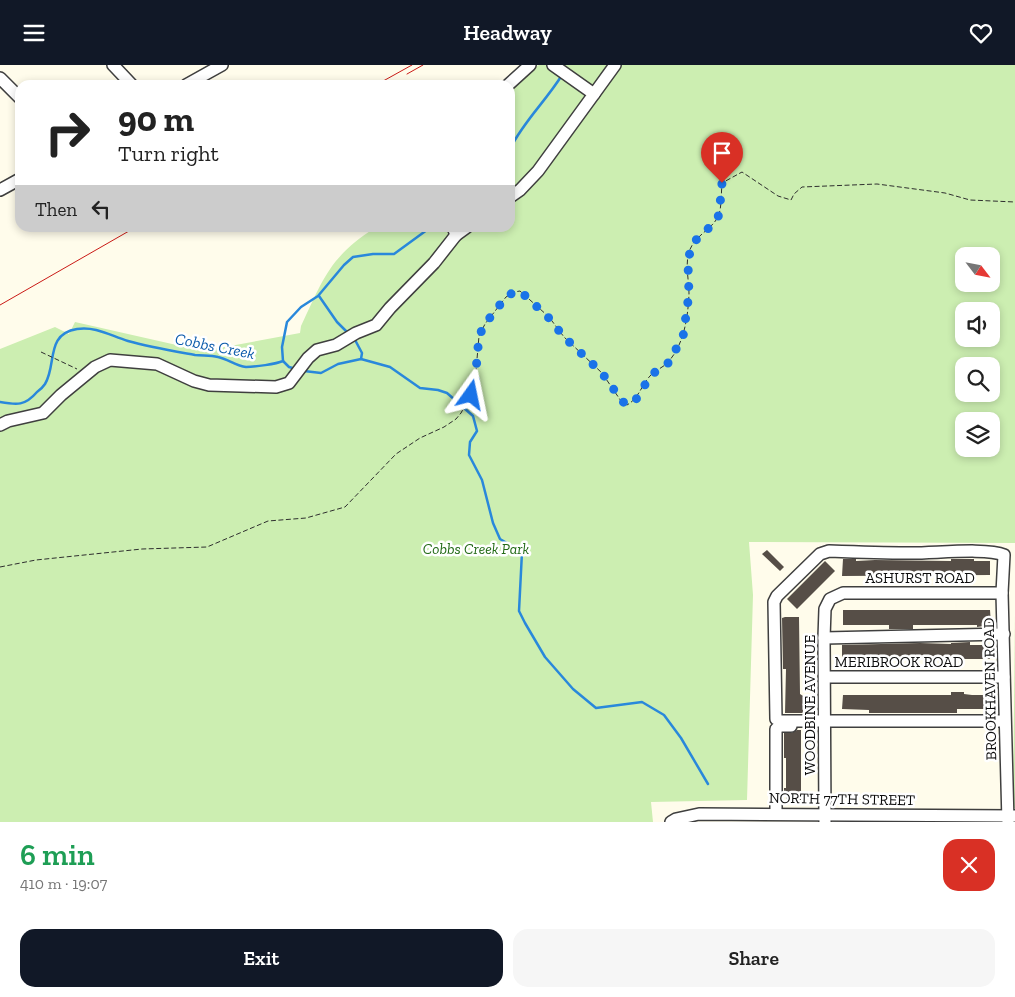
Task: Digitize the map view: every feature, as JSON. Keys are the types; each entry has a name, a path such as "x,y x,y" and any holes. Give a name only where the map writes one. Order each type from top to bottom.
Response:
{"street":[{"path":"113,65 127,80"},
{"path":"195,80 222,65"},
{"path":"514,80 530,65"},
{"path":"553,65 594,94"},
{"path":"515,194 538,171 615,65"},
{"path":"0,78 15,93"},
{"path":"0,190 15,182"},
{"path":"0,425 8,421 43,413 86,374 95,367 110,360 157,364 194,381 209,385 276,387 289,383 317,350 336,345 356,333 376,325 434,263 453,232"},
{"name":"BROOKHAVEN ROAD","path":"825,723 781,721 776,719 774,602 777,596 814,559 820,554 829,551 908,553 980,551 998,552 1004,555 1002,593 1005,721 1010,818"},
{"name":"ASHURST ROAD","path":"838,595 843,593 1002,593"},
{"name":"WOODBINE AVENUE","path":"825,818 825,609 830,599 838,595"},
{"path":"824,638 1004,634"},
{"name":"MERIBROOK ROAD","path":"825,677 1004,677"},
{"path":"776,814 776,727 825,723 1005,721"},
{"name":"NORTH 77TH STREET","path":"671,822 676,819 741,818 776,814 825,818 1010,818"}],"path":[{"path":"0,567 36,559 142,549 207,547 268,521 306,518 345,507 396,454 420,438 444,427 461,413 475,382 479,336 485,324 506,297 514,292 520,291 548,317 564,337 602,373 622,401 627,405 635,401 651,375 668,363 683,337 689,294 688,264 690,251 696,240 713,224 719,215 722,183 742,172 778,197 791,200 794,193 802,187 877,184 944,193 970,200 1015,202"},
{"path":"41,352 75,367"}],"green space":[{"name":"Cobbs Creek Park","path":"539,65 1015,65 1015,543 749,542 753,595 747,800 651,802 653,822 0,822 0,349 55,327 69,334 75,322 203,351 300,333 301,326 322,282 347,249 370,232 515,232 515,80 505,80"},
{"path":"1015,613 1015,808 1013,808"}],"building":[{"path":"767,550 784,567 780,571 762,554"},
{"path":"843,559 856,559 856,561 951,561 951,559 974,559 974,561 990,561 990,575 842,576"},
{"path":"825,561 835,571 797,609 787,599"},
{"path":"843,610 990,610 991,625 977,627 977,625 913,625 913,629 889,629 889,625 843,625"},
{"path":"799,617 800,694 803,696 803,713 785,713 786,669 783,669 782,618"},
{"path":"970,642 970,645 990,645 990,659 842,659 842,645 951,644"},
{"path":"951,692 990,695 991,709 957,709 957,713 869,713 869,710 842,709 843,695 951,695"},
{"path":"801,730 801,802 786,802 786,795 784,795 784,788 786,788 786,758 784,758 784,733 791,733"}],"waterway":[{"name":"Cobbs Creek","path":"515,139 562,75"},
{"name":"Cobbs Creek","path":"0,402 16,404 29,400 45,384 49,376 54,351 60,337 67,332 77,329 97,330 128,341 161,349 218,357 246,367 283,361 282,347 287,322 301,307 318,296 344,265 353,257 373,254 394,254 424,232"},
{"path":"319,296 337,322 348,333"},
{"path":"354,338 362,353 361,359"},
{"path":"304,371 321,373 338,364 361,359 390,367 420,388 447,393 473,416 477,431 470,442 469,455 482,480 493,523 500,539 522,552 519,611 545,657 573,689 596,708 642,702 664,715 681,738 708,784"},
{"path":"283,361 289,367 296,369"}],"tram line":[{"path":"385,80 412,65"},
{"path":"407,74 423,65"},
{"path":"0,305 127,232"}],"route":[{"path":"471,395 475,382 479,336 485,324 506,297 520,291 602,373 622,401 627,405 635,401 651,375 668,363 683,337 689,294 688,264 690,251 696,240 713,224 719,215 722,183"}]}
